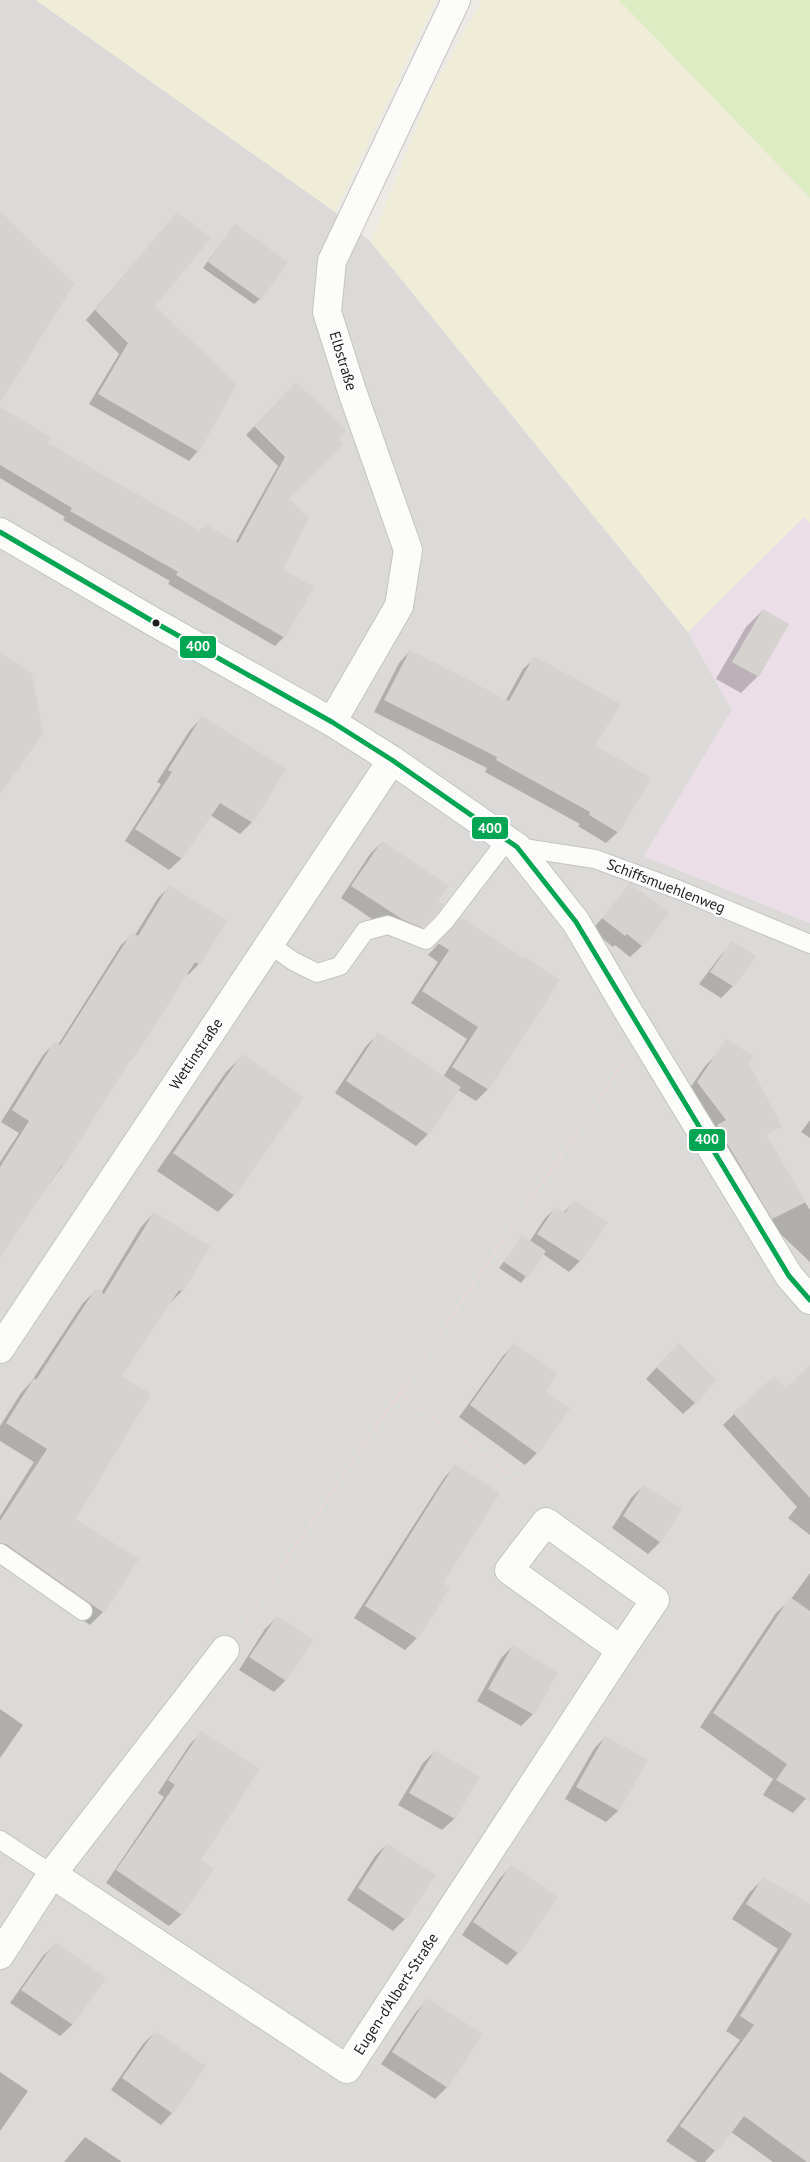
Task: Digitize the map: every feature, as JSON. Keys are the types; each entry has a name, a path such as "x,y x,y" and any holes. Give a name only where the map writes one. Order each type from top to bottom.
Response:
{"street":[{"name":"Elbstraße","path":"332,722 399,606 408,550 354,399 327,312 332,261 456,0"},
{"path":"0,532 162,627 332,722 392,760 512,843 576,922 789,1276 810,1300"},
{"name":"Wettinstraße","path":"0,1349 392,760"},
{"path":"546,1522 509,1570 620,1650"},
{"name":"Eugen-d'Albert-Straße","path":"52,1874 347,2068 620,1650 655,1600 546,1522"},
{"path":"0,1955 52,1874 225,1650"}],"lane":[{"name":"Schiffsmuehlenweg","path":"512,843 595,859 682,891 810,944"},
{"path":"269,944 293,961 317,973 340,966 365,931 388,925 426,940 444,922 512,843"},
{"path":"0,1553 83,1611"},
{"path":"0,1840 52,1874"}],"path":[{"path":"225,1650 643,1036"},
{"path":"399,1393 534,1493 546,1522"}],"shaded area":[{"path":"0,0 36,0 335,212 371,242 688,632 732,710 644,856 810,923 810,2162 0,2162"},
{"path":"36,0 436,0 335,212"},
{"path":"482,0 619,0 810,198 810,523 804,517 688,632 371,242 430,94"},
{"path":"804,517 810,523 810,923 644,856 732,710 688,632"}],"green space":[{"path":"619,0 810,0 810,198"}],"building":[{"path":"0,211 74,284 0,403"},
{"path":"177,212 211,238 155,306 237,384 199,452 98,394 128,343 95,310"},
{"path":"235,224 288,262 261,300 208,262"},
{"path":"296,382 347,430 338,439 343,444 289,499 309,518 283,569 314,587 285,638 176,575 178,572 70,511 72,508 0,465 0,407 51,437 48,443 201,531 205,524 238,543 285,457 254,426"},
{"path":"763,609 789,624 759,677 732,662"},
{"path":"410,650 509,701 534,656 621,704 595,745 651,778 619,833 589,815 590,812 496,760 497,757 384,700"},
{"path":"0,652 32,674 43,733 0,795"},
{"path":"202,716 286,769 253,823 220,803 182,859 135,829 172,772 168,770"},
{"path":"382,841 449,886 438,901 444,905 423,928 402,919 351,886"},
{"path":"630,883 669,913 643,947 602,918"},
{"path":"169,885 227,921 200,965 195,962 134,1058 132,1057 64,1166 62,1165 0,1257 0,1167 29,1121 12,1110 54,1042 60,1045 132,932 138,936"},
{"path":"461,917 560,980 489,1090 452,1067 478,1027 422,991 449,950 438,943"},
{"path":"732,941 756,956 734,987 710,972"},
{"path":"378,1032 461,1087 429,1135 346,1081"},
{"path":"726,1039 753,1056 749,1063 782,1127 766,1134 806,1202 772,1219 717,1125 726,1120 697,1082"},
{"path":"242,1054 304,1097 235,1196 173,1153"},
{"path":"574,1200 608,1222 581,1262 537,1234 556,1206 565,1213"},
{"path":"154,1212 210,1246 183,1292 179,1290 122,1376 151,1394 76,1519 139,1559 104,1613 6,1544 0,1543 0,1521 47,1449 6,1423 34,1378 36,1380 96,1288 104,1294"},
{"path":"522,1235 546,1251 528,1278 504,1262"},
{"path":"514,1343 557,1374 546,1391 570,1409 538,1454 470,1405"},
{"path":"679,1343 717,1380 696,1404 656,1367"},
{"path":"810,1365 810,1498 733,1413 774,1376 786,1388"},
{"path":"455,1464 500,1493 443,1583 450,1588 418,1639 365,1606"},
{"path":"643,1485 682,1509 661,1543 623,1516"},
{"path":"790,1597 810,1611 810,1801 776,1780 787,1764 713,1713"},
{"path":"277,1616 314,1640 286,1681 249,1657"},
{"path":"513,1645 558,1673 534,1715 488,1689"},
{"path":"201,1731 260,1769 201,1860 214,1869 182,1915 116,1870 175,1785 168,1780"},
{"path":"605,1736 648,1760 619,1811 576,1787"},
{"path":"435,1750 480,1777 455,1819 409,1793"},
{"path":"387,1843 436,1875 406,1920 358,1888"},
{"path":"511,1865 558,1897 519,1954 473,1922"},
{"path":"763,1877 810,1904 810,2162 807,2162 744,2116 717,2152 680,2126 754,2025 740,2016 792,1934 746,1904"},
{"path":"55,1942 106,1978 73,2025 21,1990"},
{"path":"427,1998 483,2034 448,2088 392,2052"},
{"path":"155,2031 206,2066 173,2114 122,2078"}],"transit line":[{"name":"400","path":"0,532 154,622 332,722 392,760 517,847 576,922 789,1276 810,1300"}]}
